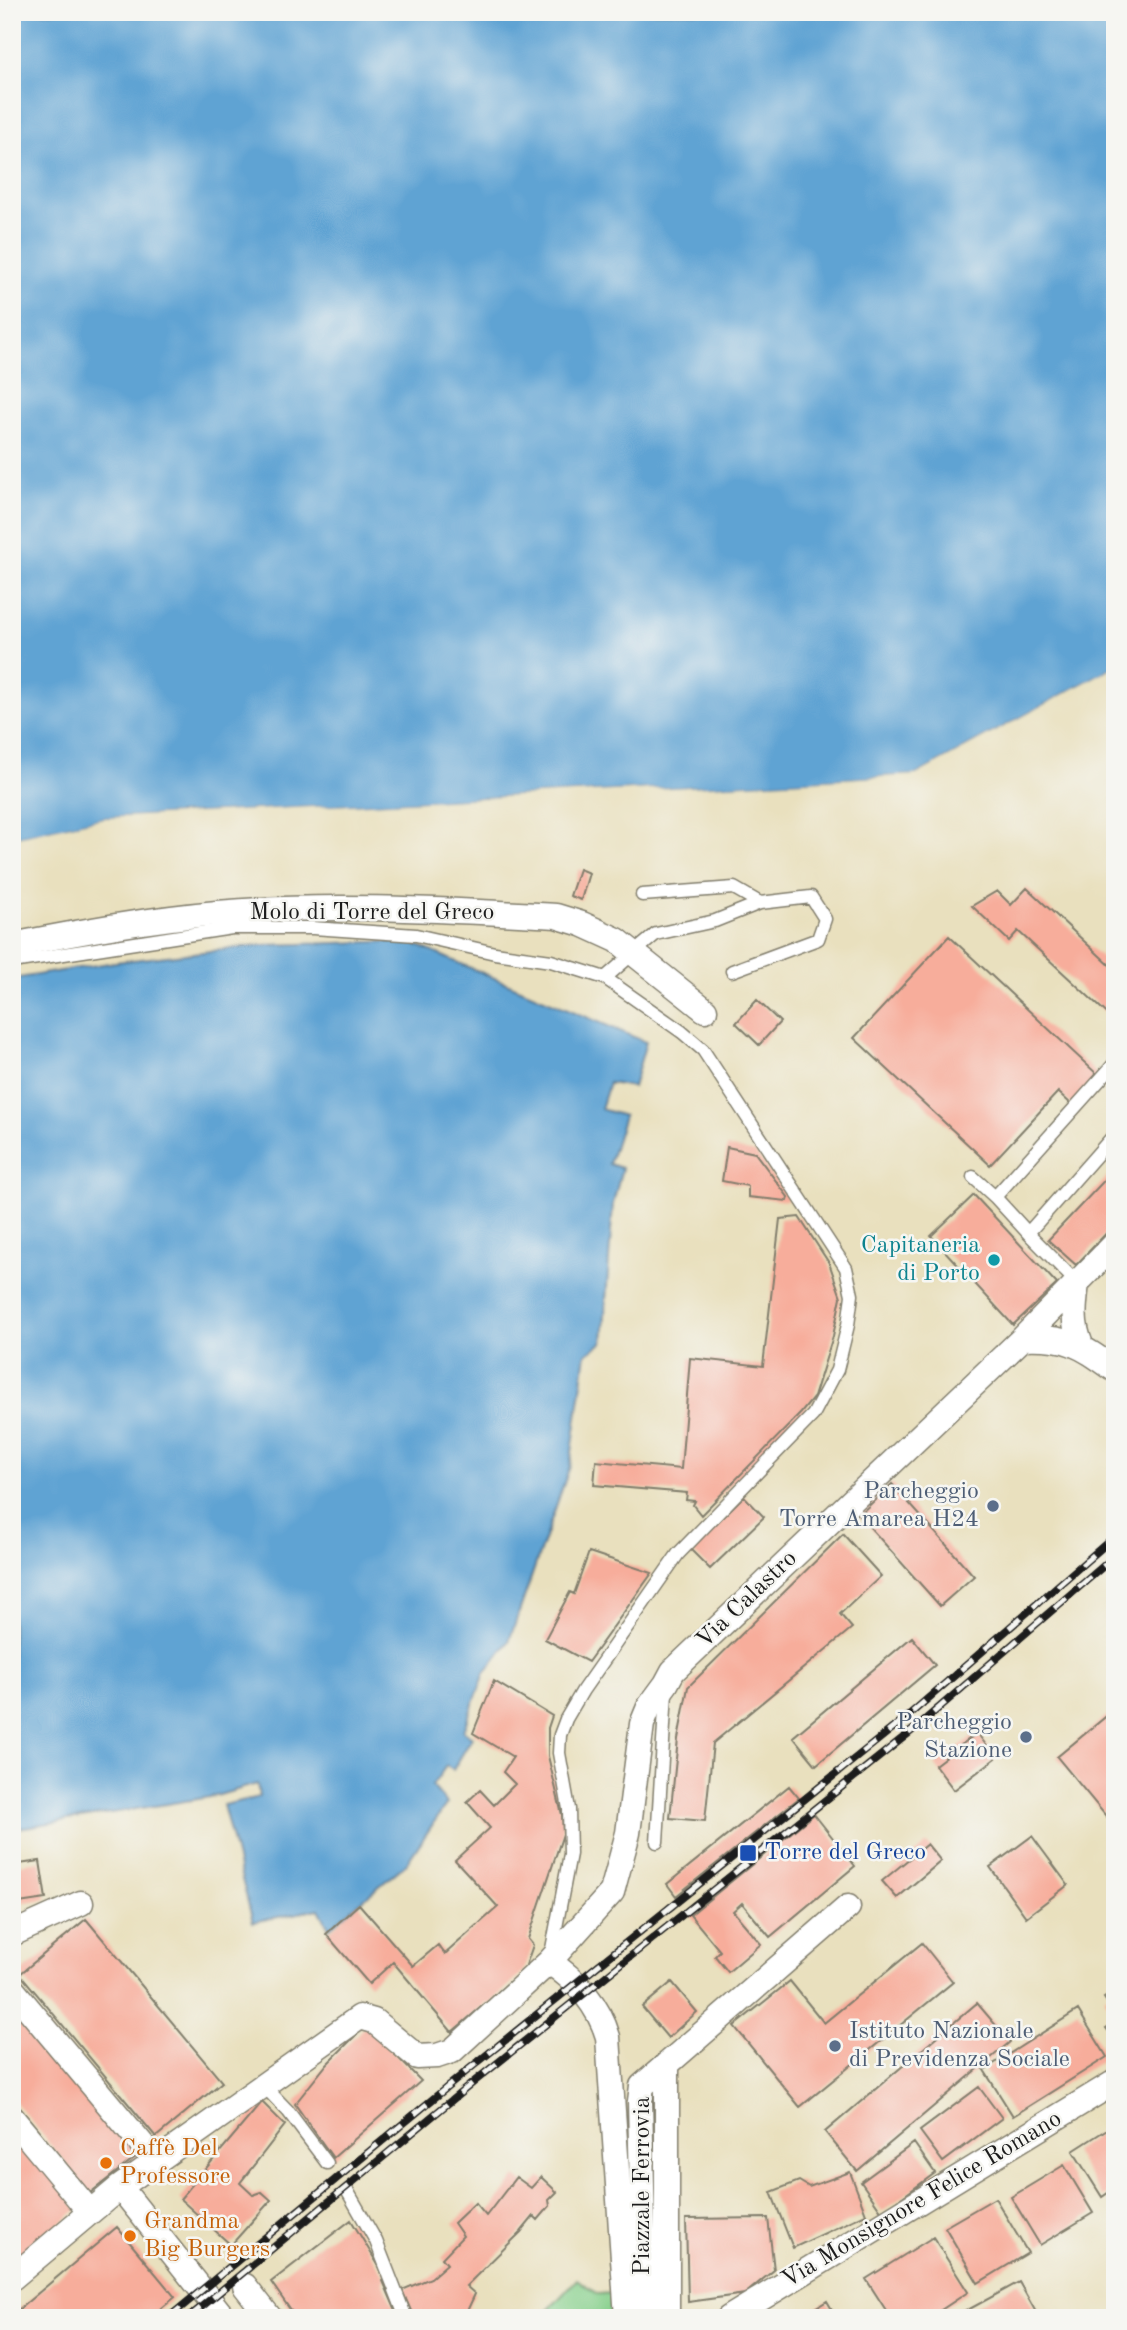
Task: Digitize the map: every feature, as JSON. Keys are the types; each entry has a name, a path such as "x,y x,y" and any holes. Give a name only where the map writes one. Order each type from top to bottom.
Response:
{"street":[{"name":"Molo di Torre del Greco","path":"12,945 166,919 264,910 333,908 556,916 617,940 705,1010"},
{"name":"Via Calastro","path":"263,2085 360,2017 374,2021 417,2057 437,2056 452,2051 557,1967 612,1892 628,1833 642,1724 649,1707 673,1671 1024,1338 1115,1244"},
{"path":"1077,1283 1074,1324 1081,1345"},
{"path":"1024,1338 1045,1337 1081,1345 1115,1370"},
{"path":"12,1934 81,1903"},
{"name":"Piazzale Ferrovia","path":"645,2318 640,2094 646,2081 848,1907"},
{"path":"557,1967 590,2001 607,2037 627,2318"},
{"path":"12,1989 156,2161"},
{"name":"Piazzale Ferrovia","path":"667,2064 667,2318"},
{"name":"Via Monsignore Felice Romano","path":"729,2318 1115,2082"},
{"path":"12,2278 120,2188 263,2085"},
{"path":"12,2118 90,2212"},
{"path":"120,2188 224,2318"},
{"path":"245,2286 271,2318"}],"lane":[{"path":"642,895 734,888 760,903"},
{"path":"605,978 656,934 715,920 760,903 811,897 825,919 818,939 732,971"},
{"path":"12,962 232,928 313,929 416,935 495,953 551,961 605,978 703,1050 846,1268 852,1295 837,1370 813,1415 678,1554 583,1690 566,1719 560,1735 559,1753 569,1809 570,1854 557,1967"},
{"path":"995,1197 1115,1063"},
{"path":"1028,1233 1115,1134"},
{"path":"973,1177 1077,1283"},
{"path":"657,1842 666,1684"},
{"path":"263,2085 288,2111 327,2163"},
{"path":"348,2192 376,2241 406,2318"}],"green space":[{"path":"577,2279 597,2294 614,2293 616,2318 541,2318"}],"water":[{"path":"12,12 1115,12 1115,666 916,775 103,818 12,838"},
{"path":"407,941 646,1042 633,1087 609,1083 601,1109 624,1116 609,1164 622,1168 613,1204 603,1342 586,1354 570,1466 509,1641 485,1673 463,1731 472,1738 453,1770 446,1766 432,1786 447,1803 406,1864 329,1928 319,1909 253,1922 223,1805 259,1797 257,1784 216,1796 12,1829 12,979 115,962 263,945"}],"pier":[{"path":"1115,666 1115,670 917,779 103,821 12,842 12,838 103,818 916,775"}],"building":[{"path":"579,869 589,873 581,900 570,896"},
{"path":"1027,888 1115,970 1115,1021 1018,931 1009,941 972,906 997,891 1011,905"},
{"path":"949,936 1099,1076 1072,1105 1058,1092 990,1165 854,1038"},
{"path":"757,1000 780,1022 759,1045 736,1023"},
{"path":"727,1147 755,1153 788,1197 787,1201 748,1197 748,1186 722,1181"},
{"path":"1115,1169 1115,1224 1076,1265 1048,1240"},
{"name":"Capitaneria di Porto","path":"974,1195 1057,1284 1013,1325 931,1236"},
{"path":"799,1217 829,1263 841,1297 833,1336 814,1397 701,1515 693,1505 695,1501 686,1500 687,1493 594,1485 596,1461 681,1469 690,1358 763,1366 780,1219"},
{"path":"892,1484 974,1576 940,1606 859,1515"},
{"path":"744,1496 764,1517 710,1569 690,1549"},
{"path":"843,1534 881,1576 840,1614 852,1628 713,1743 705,1821 670,1818 678,1739 688,1687"},
{"path":"589,1552 652,1573 588,1662 545,1639 570,1592 574,1594"},
{"path":"912,1637 935,1665 816,1765 793,1737"},
{"path":"494,1681 552,1716 548,1728 548,1756 562,1815 563,1834 528,1939 533,1945 524,1971 489,2005 487,2002 452,2032 393,1962 369,1984 326,1934 359,1904 413,1966 438,1945 445,1954 498,1907 455,1860 490,1828 467,1802 480,1790 494,1805 515,1784 503,1772 513,1757 473,1733"},
{"path":"1115,1709 1115,1827 1057,1757"},
{"path":"977,1733 996,1758 954,1790 935,1765"},
{"path":"789,1786 799,1798 676,1896 667,1884"},
{"path":"814,1814 855,1866 770,1937 742,1903 733,1911 761,1944 728,1972 715,1956 720,1951 690,1915"},
{"path":"1032,1836 1068,1885 1026,1917 990,1867"},
{"path":"927,1844 941,1861 897,1898 882,1881"},
{"path":"40,1861 46,1899 12,1904 12,1865"},
{"path":"86,1919 222,2082 156,2137 20,1974"},
{"path":"922,1943 953,1982 800,2107 734,2026 790,1981 824,2023"},
{"path":"672,1982 697,2012 668,2038 642,2007"},
{"path":"1115,1991 1115,2014 1104,1998"},
{"path":"12,2001 138,2155 90,2193 12,2098"},
{"path":"977,2003 1010,2042 857,2171 825,2132"},
{"path":"1078,2010 1107,2057 1013,2116 984,2070"},
{"path":"1115,2022 1115,2040 1106,2028"},
{"path":"366,2025 421,2081 333,2158 295,2104 327,2064"},
{"path":"979,2087 1002,2118 943,2162 920,2131"},
{"path":"262,2102 285,2125 240,2183 253,2195 262,2192 271,2200 231,2245 180,2199"},
{"path":"1115,2124 1115,2188 1102,2197 1073,2151"},
{"path":"12,2129 78,2209 18,2258 12,2251 12,2189 15,2187 12,2183"},
{"path":"914,2143 935,2173 882,2212 861,2182"},
{"path":"1064,2165 1093,2213 1040,2245 1011,2197"},
{"path":"850,2172 866,2214 793,2248 771,2192 799,2181 809,2187"},
{"path":"516,2177 531,2188 541,2177 557,2192 549,2200 550,2206 538,2220 534,2216 466,2286 475,2294 461,2318 414,2318 402,2290 431,2278 447,2264 442,2258 463,2236 454,2223 475,2203 486,2216"},
{"path":"995,2198 1028,2253 978,2283 945,2227"},
{"path":"768,2218 774,2270 745,2294 688,2302 686,2219"},
{"path":"351,2220 386,2278 383,2281 399,2318 296,2318 271,2282"},
{"path":"117,2227 175,2297 150,2318 12,2318 12,2315"},
{"path":"933,2237 968,2292 929,2318 891,2318 866,2279"},
{"path":"1019,2282 1037,2314 1030,2318 953,2318"},
{"path":"827,2301 837,2318 800,2318"}],"railway":[{"path":"168,2318 468,2070 909,1715 1115,1536"},
{"path":"188,2318 475,2081 919,1725 1115,1556"}],"place":[{"name":"Capitaneria di Porto","path":"994,1260"},
{"name":"Parcheggio Torre Amarea H24","path":"993,1506"},
{"name":"Parcheggio Stazione","path":"1026,1737"},
{"name":"Torre del Greco","path":"748,1853"},
{"name":"Istituto Nazionale di Previdenza Sociale","path":"835,2046"},
{"name":"Caffè Del Professore","path":"106,2163"},
{"name":"Grandma Big Burgers","path":"130,2236"}]}
